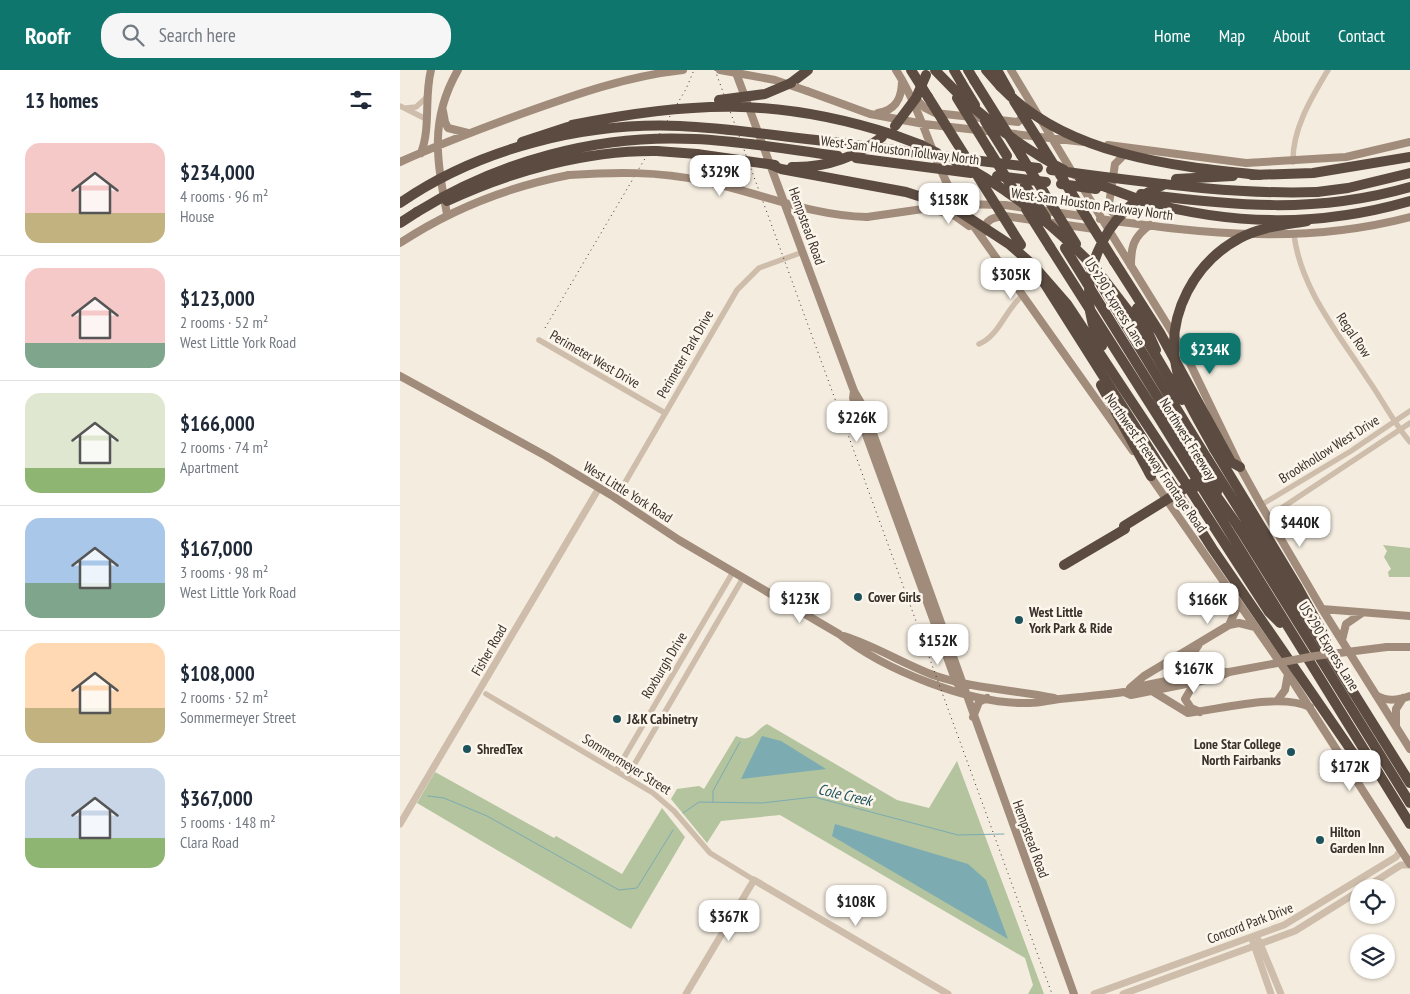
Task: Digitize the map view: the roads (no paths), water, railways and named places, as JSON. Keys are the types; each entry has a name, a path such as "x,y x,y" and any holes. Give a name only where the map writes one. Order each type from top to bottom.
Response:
{"highway":[{"path":"492,156 536,136 602,116 657,105 765,94 791,83 808,70"},
{"path":"911,70 1212,548 1353,753 1384,782"},
{"path":"417,212 427,212 469,192 520,173 616,153 684,152 794,167 820,165 845,158 868,147 889,132 906,112 920,90 927,70"},
{"path":"935,70 982,115 1018,142 1057,166 1091,182 1143,202 1196,214 1239,220 1306,221"},
{"name":"Northwest Freeway","path":"940,70 1164,426 1410,824"},
{"name":"US 290 Express Lane","path":"954,70 1410,804"},
{"name":"Northwest Freeway","path":"968,70 1410,783"},
{"path":"986,70 1005,91 1042,119 1105,148 1173,165 1260,175"},
{"path":"997,70 1112,262 1142,318 1197,442"},
{"path":"572,125 678,108 728,106 783,109 866,126 917,144 966,167 996,184 1051,225 1097,271 1133,317 1312,611 1338,665"},
{"name":"West Sam Houston Tollway North","path":"400,203 454,172 492,156 575,134 613,129 679,126 731,130 1193,188 1269,194 1317,192 1375,182 1410,173"},
{"name":"West Sam Houston Tollway North","path":"400,223 469,183 538,158 609,143 678,138 737,143 1222,204 1265,207 1314,205 1367,198 1410,187"},
{"path":"1124,391 1098,338 1090,307 1091,272 1098,249 1110,227 1122,212 1157,187 1176,179 1193,176 1321,172 1410,156"},
{"path":"769,164 801,173 906,192 956,210 1009,244 1052,285 1068,304 1270,612 1293,636"},
{"path":"1214,449 1186,396 1176,366 1174,337 1184,296 1191,283 1212,258 1240,238 1264,229 1377,211 1410,201"},
{"path":"1112,262 1160,333 1231,462 1240,467"},
{"path":"1064,315 1151,476"},
{"path":"1163,405 1199,470 1200,476 1192,484 1064,565 1194,487 1205,484 1210,488 1243,534"}],"main road":[{"path":"421,153 426,140 427,98 431,70"},
{"path":"447,214 436,146 443,104 458,70"},
{"path":"400,162 470,133 597,88 654,73 683,70"},
{"path":"720,70 774,80 870,114 924,124 1246,163 1346,158 1410,142"},
{"name":"Hempstead Road","path":"735,70 854,391 864,408 964,684 973,717 1074,994"},
{"name":"Northwest Freeway Frontage Road","path":"896,70 910,92 924,124 939,169 976,232 1151,476 1310,706 1410,864"},
{"path":"1011,70 1185,353 1240,467 1261,505 1322,609 1410,749"},
{"path":"870,114 888,111 898,102 902,93 902,78"},
{"path":"910,92 925,108 935,113 1018,122 1028,113 1028,100"},
{"path":"443,104 446,126 454,130 470,133"},
{"path":"1124,222 1112,212 1109,204 1115,164 1121,156 1133,148"},
{"name":"West Sam Houston Parkway North","path":"400,243 447,214 505,190 569,175 622,172 678,176 810,210 867,217 958,204 1005,205 1124,222 1253,235 1294,235 1356,228 1410,217"},
{"path":"926,208 955,216 976,232"},
{"path":"987,247 984,233 987,222 994,217 1005,216 1088,227 1117,244"},
{"path":"1131,266 1133,242 1150,225"},
{"name":"West Little York Road","path":"400,376 513,438 616,498 733,572 839,634 858,648 901,671 965,693 1030,704 1127,690 1214,671 1229,672 1352,650 1410,647"},
{"name":"Hempstead Road","path":"854,391 853,398 857,410 956,682 965,693"},
{"path":"1229,625 1236,610 1235,598"},
{"path":"1322,609 1362,614 1410,616"},
{"path":"1342,640 1346,624 1362,614"},
{"path":"1127,690 1144,676 1229,625 1240,624 1255,627"},
{"name":"West Little York Road","path":"839,634 860,641 910,665 956,682 997,691 1032,693 1058,699"},
{"path":"1199,644 1192,655 1193,663 1203,670 1214,671"},
{"name":"West Little York Road","path":"1127,690 1131,694 1216,678 1229,672"},
{"path":"1277,701 1285,690 1288,674"},
{"path":"1196,682 1185,699 1191,708 1200,712"},
{"path":"1152,690 1183,712 1200,712 1277,701 1298,702 1310,706"},
{"path":"1375,694 1384,700 1407,697"},
{"path":"1396,727 1395,714 1407,697"},
{"path":"973,717 979,702 988,698"}],"street":[{"path":"1293,162 1297,136 1303,117 1328,70"},
{"path":"403,107 416,107 427,98"},
{"path":"403,107 426,119"},
{"name":"Regal Row","path":"1294,235 1298,258 1310,287 1394,423 1410,442"},
{"name":"Perimeter Park Drive","path":"616,498 740,285 759,268 803,252"},
{"path":"979,344 989,340 1014,303 1022,296"},
{"name":"Perimeter West Drive","path":"539,340 665,414"},
{"name":"Brookhollow West Drive","path":"1261,505 1394,423 1410,411"},
{"name":"Brookhollow West Drive","path":"1268,517 1410,423"},
{"name":"Fisher Road","path":"400,824 599,488"},
{"name":"Roxburgh Drive","path":"616,771 733,572"},
{"name":"Roxburgh Drive","path":"627,777 743,578"},
{"path":"698,632 709,638"},
{"path":"665,688 676,694"},
{"name":"Sommermeyer Street","path":"486,694 663,800 710,853 948,994"},
{"name":"Concord Park Drive","path":"1094,994 1298,919 1396,857 1401,850"},
{"path":"1379,879 1401,865 1410,864"},
{"path":"686,994 754,880"},
{"path":"1343,890 1348,898"},
{"name":"Concord Park Drive","path":"1123,994 1295,931 1348,898"},
{"path":"1253,936 1262,943 1281,994"},
{"path":"1253,936 1253,946 1271,994"},
{"path":"1170,966 1174,976"}],"water":[{"path":"762,736 781,741 826,769 741,779"},
{"path":"835,824 968,864 986,880 1008,939 832,836"}],"waterway":[{"path":"713,802 713,791 740,742"},
{"name":"Cole Creek","path":"428,796 444,798 487,816 619,890 637,888 673,830"},
{"name":"Cole Creek","path":"683,813 699,802 762,803 814,797 958,835 1004,834"}],"railway":[{"path":"545,328 686,89 694,70"},
{"path":"715,70 1052,994"}],"place":[{"name":"Cover Girls","path":"858,597"},
{"name":"West Little York Park & Ride","path":"1019,620"},
{"name":"J&K Cabinetry","path":"617,719"},
{"name":"ShredTex","path":"467,749"},
{"name":"Lone Star College North Fairbanks","path":"1291,752"},
{"name":"Hilton Garden Inn","path":"1320,840"}]}
